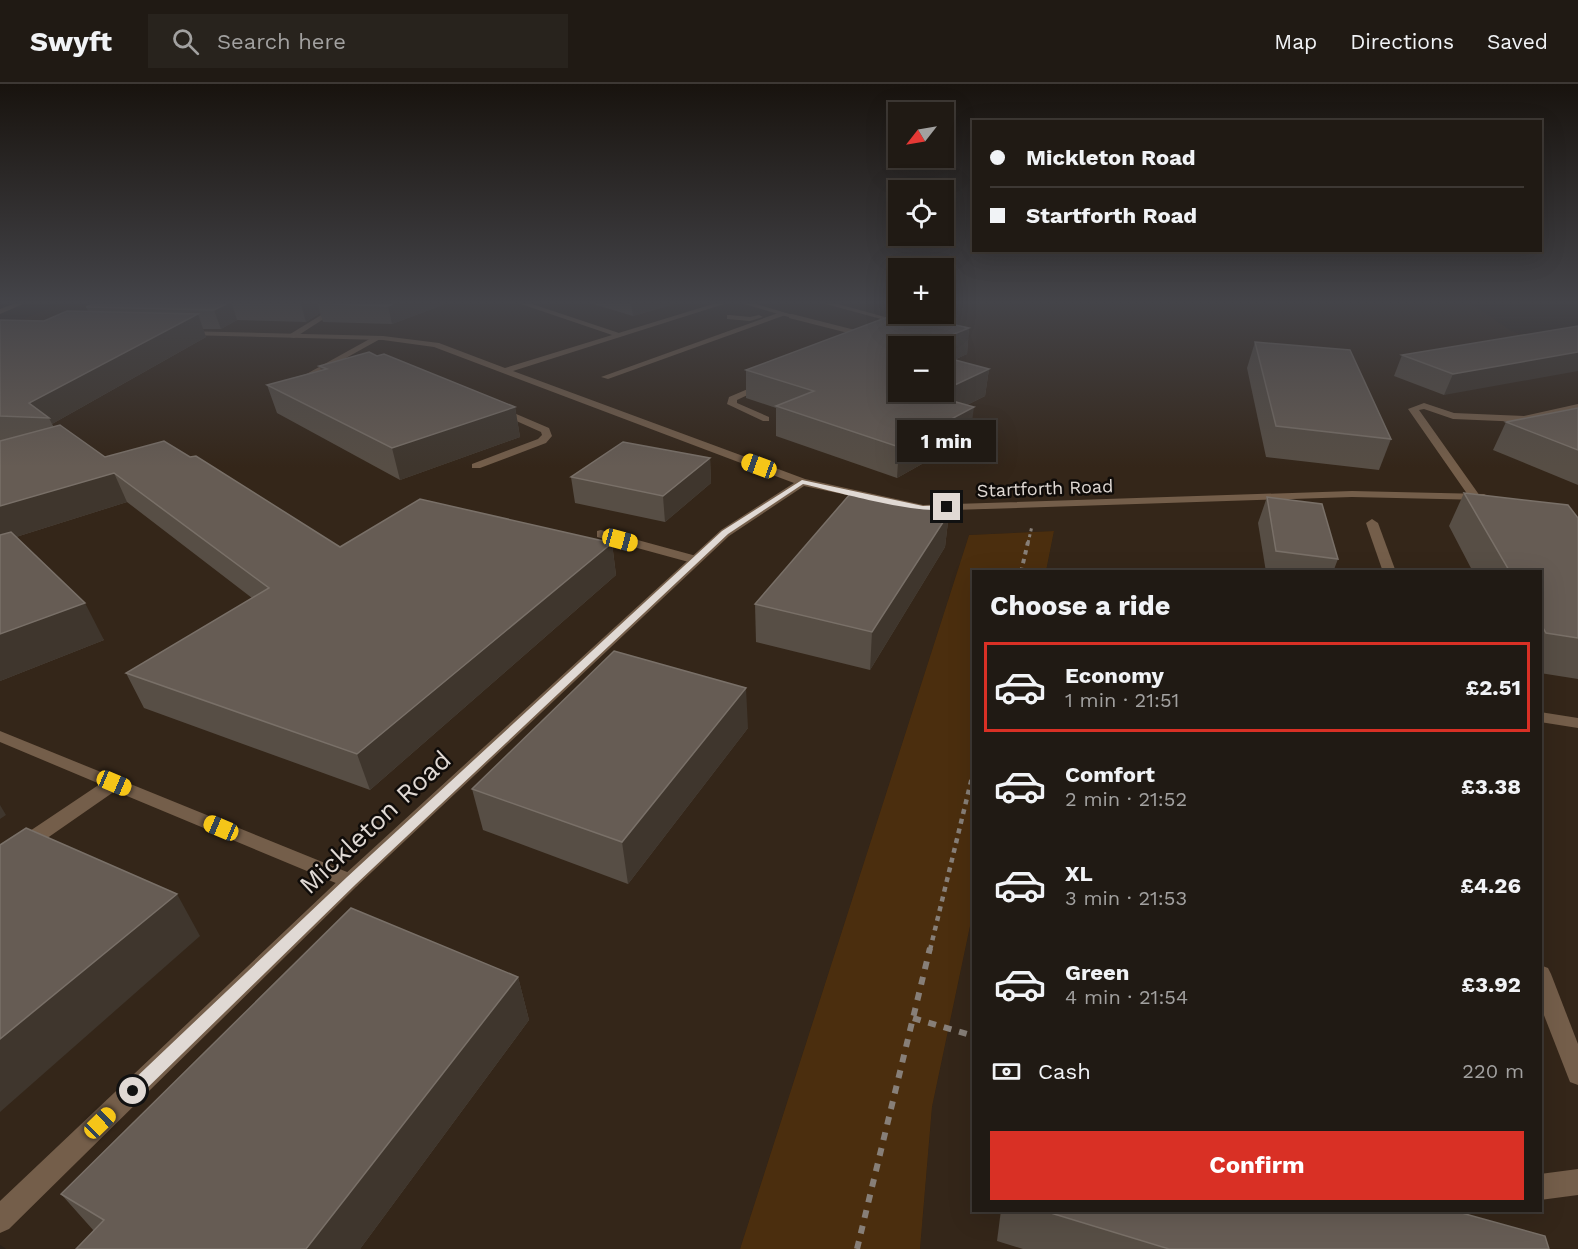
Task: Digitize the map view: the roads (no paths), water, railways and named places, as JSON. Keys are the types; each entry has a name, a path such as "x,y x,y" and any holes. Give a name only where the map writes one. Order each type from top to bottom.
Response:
{"street":[{"path":"284,388 340,358"},
{"path":"347,358 358,359"},
{"name":"Startforth Road","path":"471,358 802,482 923,508 1352,494 1492,498"},
{"path":"504,371 545,358"},
{"path":"605,376 660,358"},
{"path":"766,419 732,404 732,399 772,381"},
{"path":"1474,496 1413,409 1416,406 1424,406 1453,416 1524,419 1578,407"},
{"path":"476,466 542,441 547,436 545,430 494,408"},
{"name":"Mickleton Road","path":"0,1220 350,881 725,533 802,482"},
{"path":"1372,523 1389,570"},
{"path":"601,534 696,560"},
{"path":"1542,717 1578,723"},
{"path":"0,736 350,881"},
{"path":"0,861 114,783"},
{"path":"1542,979 1578,1074"},
{"path":"1542,1187 1578,1182"}]}
